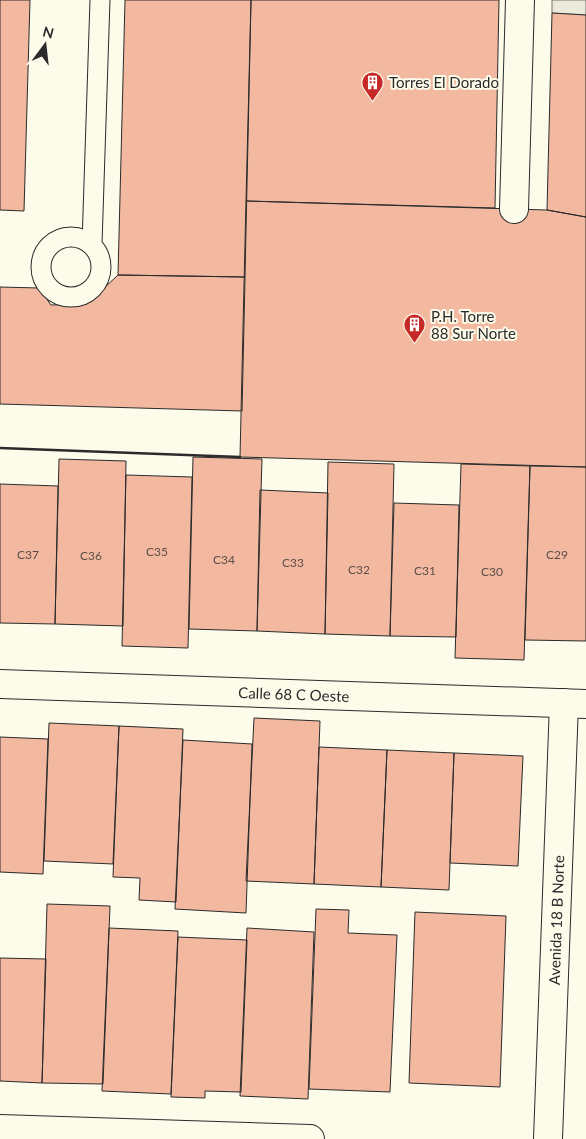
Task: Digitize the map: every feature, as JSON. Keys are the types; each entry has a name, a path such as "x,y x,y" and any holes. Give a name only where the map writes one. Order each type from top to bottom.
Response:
{"street":[{"path":"514,209 520,0"},
{"name":"Calle 68 C Oeste","path":"0,684 575,703"},
{"name":"Avenida 18 B Norte","path":"548,1139 575,703"},
{"path":"0,1129 310,1139"}],"lane":[{"path":"92,244 100,0"}],"shaded area":[{"path":"552,0 586,0 586,15 552,13"}],"building":[{"path":"0,0 30,0 24,211 0,210"},
{"path":"125,0 251,0 245,277 118,275"},
{"name":"Torres El Dorado","path":"251,0 499,0 495,208 246,201"},
{"path":"552,13 586,15 586,217 547,210"},
{"name":"P.H. Torre 88 Sur Norte","path":"246,201 547,210 586,217 586,467 240,457"},
{"path":"118,275 245,277 242,411 0,404 0,287 39,288 51,305 87,304"},
{"path":"193,457 262,459 257,631 189,629"},
{"path":"59,459 126,461 123,626 55,624"},
{"path":"328,462 394,464 390,636 325,634"},
{"path":"461,464 530,466 524,660 455,658"},
{"path":"530,466 586,467 586,641 525,640"},
{"path":"126,475 192,477 188,648 122,646"},
{"path":"0,484 58,486 55,624 0,623"},
{"path":"260,490 328,493 325,634 257,631"},
{"path":"394,503 459,505 456,637 390,636"},
{"path":"254,718 320,721 314,884 246,881"},
{"path":"49,723 119,726 113,864 44,861"},
{"path":"119,726 183,729 176,902 139,900 140,878 113,877"},
{"path":"0,737 48,739 43,874 0,872"},
{"path":"183,740 252,744 246,913 175,909"},
{"path":"319,747 387,750 381,887 314,884"},
{"path":"387,750 454,753 449,890 381,887"},
{"path":"454,753 523,756 518,866 450,863"},
{"path":"47,904 110,906 103,1084 42,1083"},
{"path":"316,909 349,910 348,933 397,935 390,1092 309,1089"},
{"path":"415,912 506,916 500,1087 409,1083"},
{"path":"109,928 178,931 171,1094 102,1091"},
{"path":"247,928 314,932 308,1099 240,1096"},
{"path":"178,937 247,940 241,1092 205,1091 205,1098 171,1097"},
{"path":"0,958 46,959 42,1083 0,1081"}],"wall":[{"path":"0,448 240,457"}],"place":[{"name":"Torres El Dorado","path":"373,101"},
{"name":"P.H. Torre 88 Sur Norte","path":"415,344"}]}
